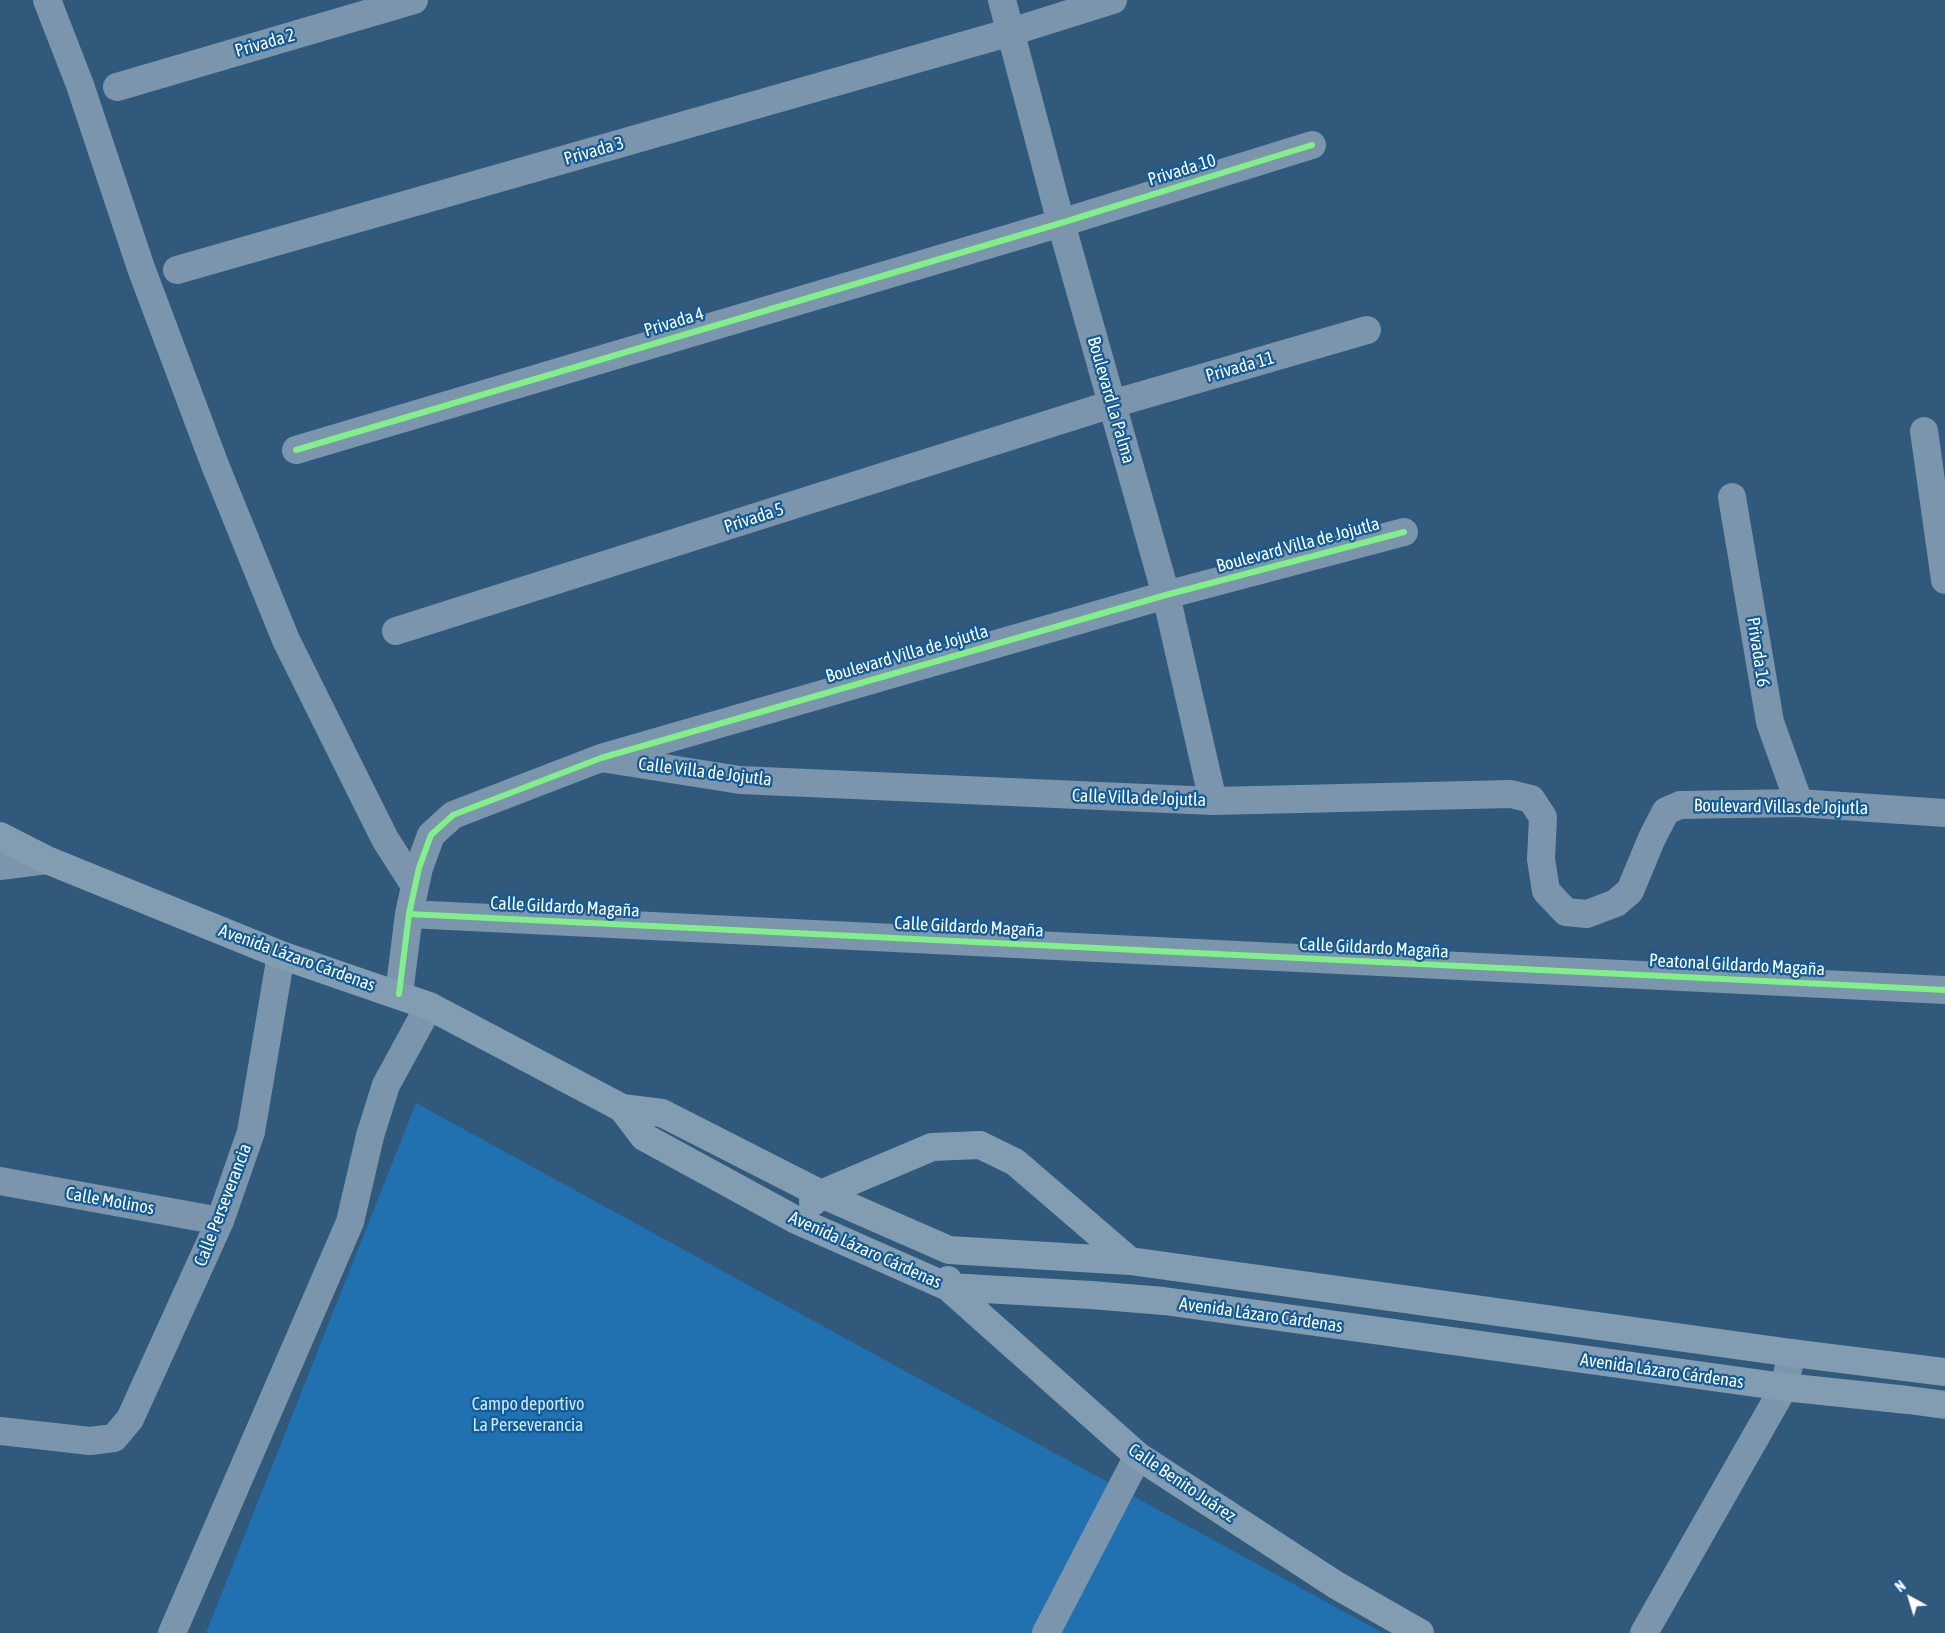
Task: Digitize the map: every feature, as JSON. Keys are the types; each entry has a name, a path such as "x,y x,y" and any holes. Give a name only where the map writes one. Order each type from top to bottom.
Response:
{"main road":[{"name":"Avenida Lázaro Cárdenas","path":"0,836 47,860 282,955 430,1006 622,1108 662,1113 820,1194 949,1250 1130,1261 1792,1353 1945,1372"},
{"name":"Avenida Lázaro Cárdenas","path":"622,1108 644,1138 796,1220 948,1287 1164,1301 1784,1388 1945,1405"},
{"path":"796,1220 820,1194 932,1147 980,1145 1015,1162 1130,1261"},
{"path":"948,1287 949,1250"},
{"name":"Calle Benito Juárez","path":"948,1287 1138,1456 1336,1585 1420,1633"},
{"path":"1908,1400 1914,1368"}],"street":[{"path":"47,0 80,85 140,268 215,465 286,640 385,838 415,886 399,994"},
{"name":"Privada 2","path":"117,87 414,0"},
{"name":"Boulevard La Palma","path":"1002,0 1061,223 1166,595 1212,801"},
{"name":"Privada 3","path":"177,270 1011,32 1113,0"},
{"name":"Privada 10","path":"1061,223 1312,145"},
{"name":"Privada 4","path":"296,450 1061,223"},
{"name":"Privada 11","path":"1112,404 1367,330"},
{"name":"Privada 5","path":"396,631 1112,404"},
{"path":"1924,431 1945,580"},
{"name":"Privada 16","path":"1732,497 1770,722 1799,804"},
{"name":"Boulevard Villa de Jojutla","path":"415,886 419,868 431,835 453,815 601,758 1166,595 1404,532"},
{"name":"Calle Villa de Jojutla","path":"601,758 740,780 1212,801 1510,794 1531,799 1543,817 1542,859 1546,891 1566,912 1587,914"},
{"name":"Boulevard Villas de Jojutla","path":"1587,914 1616,903 1630,891 1652,838 1666,811 1680,805 1799,804 1945,813"},
{"path":"0,866 47,860"},
{"name":"Calle Gildardo Magaña","path":"410,914 1528,970"},
{"name":"Calle Perseverancia","path":"0,1431 90,1442 114,1438 130,1419 220,1221 251,1132 282,955"},
{"name":"Peatonal Gildardo Magaña","path":"1528,970 1945,990"},
{"path":"172,1633 350,1222 370,1136 386,1085 430,1006"},
{"name":"Calle Molinos","path":"0,1181 220,1221"},
{"path":"1644,1633 1784,1388 1792,1353"},
{"path":"1046,1633 1138,1456"}],"green space":[{"name":"Campo deportivo La Perseverancia","path":"416,1103 1383,1633 206,1633"}],"cycle path":[{"path":"296,450 1061,223 1312,145"},
{"path":"399,994 409,914 419,868 431,835 453,815 601,758 1166,595 1404,532"},
{"path":"409,914 1945,990"}]}
